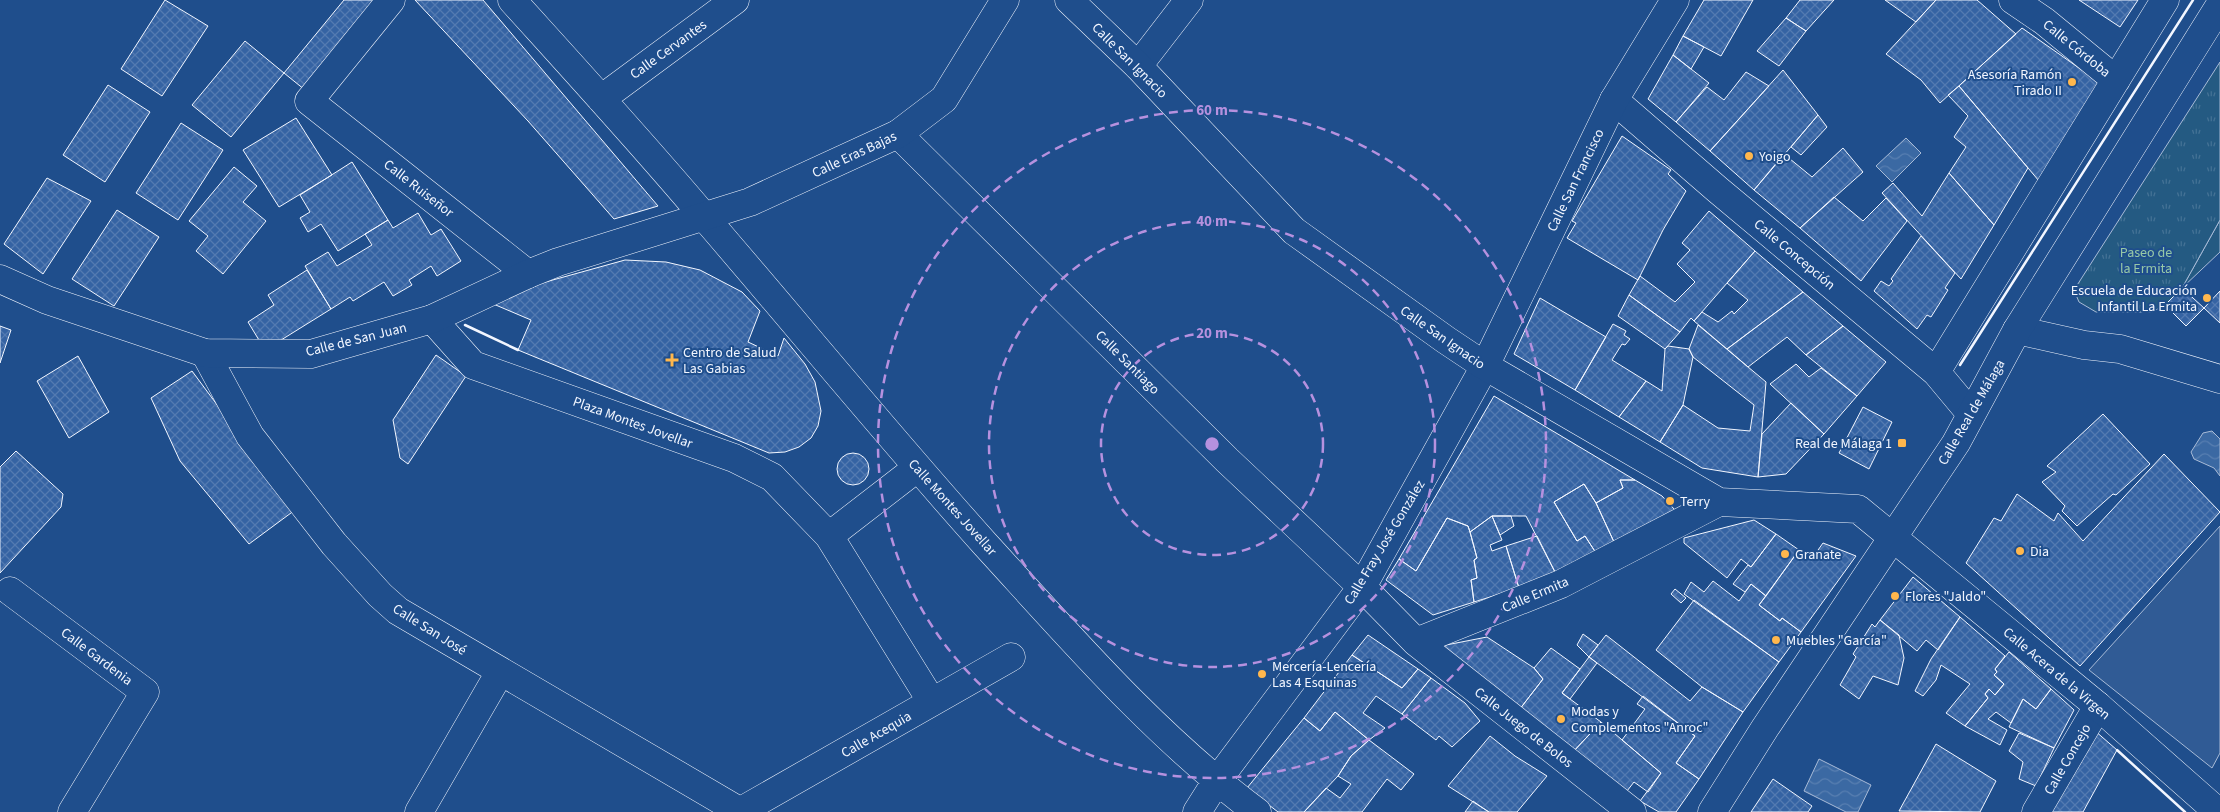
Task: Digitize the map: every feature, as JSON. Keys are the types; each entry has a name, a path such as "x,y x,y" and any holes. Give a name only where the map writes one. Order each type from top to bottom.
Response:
{"street":[{"name":"Calle Ruiseñor","path":"391,0 310,101 528,274"},
{"path":"512,0 705,218"},
{"name":"Calle Cervantes","path":"601,99 735,0"},
{"name":"Calle Eras Bajas","path":"705,218 750,202 898,134 944,99 1005,0"},
{"name":"Calle San Ignacio","path":"1069,0 1138,66 1294,231 1485,366 1720,502 1858,509 1893,536"},
{"path":"1138,66 1189,0"},
{"name":"Calle San Francisco","path":"1485,366 1614,100 1675,0"},
{"name":"Calle Córdoba","path":"2013,0 2044,22 2116,80"},
{"path":"1936,372 2165,0"},
{"name":"Calle Real de Málaga","path":"1712,812 1764,728 1956,443 2017,330 2220,5"},
{"name":"Calle Concepción","path":"1614,100 1718,190 1936,372 1971,414"},
{"name":"Calle Santiago","path":"898,134 1227,460 1362,587"},
{"name":"Calle de San Juan","path":"0,279 47,300 205,353 311,354 432,319 558,262 705,218"},
{"name":"Calle Montes Jovellar","path":"705,218 917,468 1122,692 1216,782 1257,812"},
{"name":"Plaza Montes Jovellar","path":"432,319 473,365 734,458 772,477 829,536 932,702"},
{"path":"2017,330 2084,345 2120,349 2220,379"},
{"name":"Calle San José","path":"205,353 250,436 334,544 380,595 398,611 741,812"},
{"name":"Calle Fray José González","path":"1197,812 1216,782 1362,587 1485,366"},
{"path":"829,536 917,468"},
{"name":"Calle Ermita","path":"1416,642 1561,584 1720,502"},
{"name":"Calle Acera de la Virgen","path":"1893,536 2217,807"},
{"path":"1362,587 1416,642"},
{"name":"Calle Gardenia","path":"10,591 145,692 72,812"},
{"name":"Calle Juego de Bolos","path":"1416,642 1632,812"},
{"name":"Calle Acequia","path":"741,812 1012,657"},
{"path":"419,812 500,672"},
{"name":"Calle Concejo","path":"2036,812 2098,706"}],"green space":[{"name":"Paseo de la Ermita","path":"2220,62 2220,220 2182,288 2165,305 2152,312 2096,312 2079,302 2074,290"},
{"path":"2220,220 2220,252 2182,288"}],"shaded area":[{"path":"2220,526 2220,753 2212,768 2089,670"}],"water":[{"path":"1906,138 1921,153 1892,182 1876,166"},
{"path":"2212,431 2220,439 2220,476 2214,468 2194,459 2191,452 2203,433"},
{"path":"1819,759 1871,785 1858,812 1846,812 1804,791"}],"building":[{"path":"165,0 208,26 162,96 121,69"},
{"path":"344,0 380,0 305,90 284,73"},
{"path":"415,0 483,0 658,206 614,219 528,121"},
{"path":"1704,0 1753,0 1721,56 1683,36"},
{"path":"1800,0 1834,0 1806,31 1786,18"},
{"path":"1885,0 1936,0 1916,22"},
{"path":"1936,0 1977,0 2016,34 1940,103 1921,80 1886,54"},
{"path":"2079,0 2138,0 2120,27"},
{"path":"1786,18 1806,31 1779,66 1757,51"},
{"path":"2022,28 2099,82 2039,181 1959,86"},
{"path":"1683,36 1704,47 1691,69 1673,55"},
{"path":"245,41 284,73 231,137 192,105"},
{"path":"1673,55 1709,83 1676,122 1648,99"},
{"path":"1783,70 1818,115 1754,190 1710,151"},
{"path":"1746,72 1769,86 1710,151 1676,122 1707,87 1724,100"},
{"path":"108,85 150,112 105,182 63,155"},
{"path":"1959,86 2028,168 1994,225 1949,173 1966,147 1954,137 1968,116 1948,95"},
{"path":"1818,115 1827,127 1801,155 1791,147"},
{"path":"296,118 332,175 279,207 243,150"},
{"path":"181,123 223,150 178,220 136,193"},
{"path":"1622,136 1671,170 1668,174 1686,191 1663,230 1638,280 1567,238 1576,223 1572,221"},
{"path":"1843,148 1863,172 1800,228 1754,190 1784,154 1812,177"},
{"path":"352,162 388,220 338,251 321,224 308,232 300,218 310,212 300,195"},
{"path":"234,167 257,186 243,202 266,221 223,274 196,251 208,236 189,221"},
{"path":"1949,173 1994,225 1961,279 1882,193 1893,183 1922,216"},
{"path":"47,178 91,201 43,274 4,244"},
{"path":"1834,197 1863,221 1886,198 1907,221 1861,281 1800,228"},
{"path":"117,210 159,237 114,306 72,279"},
{"path":"1709,211 1755,251 1694,321 1691,318 1680,332 1629,295 1640,276 1675,302 1695,282 1677,264 1690,250 1682,243"},
{"path":"418,213 431,235 441,229 461,261 437,276 431,266 409,280 412,285 393,296 384,282 353,301 350,297 331,309 305,266 328,252 337,266 372,245 365,234 388,220 393,228"},
{"path":"1921,236 1955,273 1945,288 1948,290 1931,317 1927,315 1917,329 1874,291 1881,281 1889,286 1893,281 1891,279"},
{"path":"1755,251 1803,292 1727,349 1694,321 1702,312 1718,322 1732,311 1734,314 1748,300 1727,283"},
{"name":"Centro de Salud Las Gabias","path":"625,260 666,262 700,270 742,292 760,311 748,342 778,356 784,338 805,364 815,382 821,411 818,426 811,438 799,447 785,452 769,453 518,350 531,320 491,303 513,291"},
{"path":"307,270 331,309 265,350 248,322 274,305 268,295"},
{"path":"2182,288 2204,308 2186,326 2165,305"},
{"path":"2220,291 2220,323 2204,308"},
{"path":"1803,292 1843,326 1806,355 1787,337 1748,367 1727,349"},
{"path":"1629,295 1680,332 1665,349 1618,316"},
{"path":"1540,298 1606,337 1575,390 1514,354"},
{"path":"1613,324 1626,331 1624,335 1630,339 1625,345 1622,344 1612,360 1646,381 1619,417 1575,390"},
{"path":"1698,325 1766,382 1758,477 1702,468 1660,442 1683,405 1718,428 1750,431 1754,405 1693,357 1689,349"},
{"path":"0,326 11,330 0,363"},
{"path":"1843,326 1886,362 1857,396 1806,355"},
{"path":"1668,346 1689,349 1693,357 1683,405 1660,442 1619,417 1646,381 1662,391 1665,349"},
{"path":"436,355 466,376 408,464 400,458 393,420"},
{"path":"78,356 109,412 69,438 37,381"},
{"path":"1796,364 1809,377 1821,368 1857,396 1824,434 1770,384"},
{"path":"192,371 295,510 249,544 180,461 151,398"},
{"path":"1494,396 1635,480 1620,480 1623,488 1596,503 1584,484 1554,502 1577,541 1585,536 1596,553 1556,574 1526,516 1492,516 1470,532 1468,526 1447,518 1416,571 1399,559"},
{"path":"1791,403 1824,434 1786,474 1758,477 1762,434"},
{"path":"1863,407 1892,422 1869,469 1839,453"},
{"path":"2103,414 2150,464 2116,495 2113,494 2077,526 2062,511 2065,506 2042,482 2056,472 2047,466"},
{"path":"16,451 63,494 61,507 0,573 0,467"},
{"path":"853,453 865,457 869,469 865,481 853,485 841,481 837,469 841,457"},
{"path":"2164,454 2220,512 2080,666 1966,563 1994,518 2001,521 2017,494 2054,521 2058,513 2083,541"},
{"path":"1620,480 1635,480 1662,496 1675,510 1614,542 1596,503 1623,488"},
{"path":"1584,484 1596,503 1614,542 1596,553 1585,536 1577,541 1554,502"},
{"path":"1492,516 1511,516 1514,526 1500,535"},
{"path":"1492,516 1502,540 1490,545 1492,551 1506,546 1519,588 1474,602 1471,580 1477,578 1474,560 1477,558 1470,532"},
{"path":"1447,518 1468,526 1470,532 1477,558 1474,560 1477,578 1471,580 1474,602 1433,615 1386,580 1399,559 1416,571"},
{"path":"1754,520 1776,534 1751,567 1741,559 1727,578 1684,543 1684,538"},
{"path":"1776,534 1799,550 1766,596 1751,584 1745,592 1733,584 1748,565 1751,567"},
{"path":"1537,536 1556,574 1519,588 1506,546"},
{"path":"1823,543 1856,556 1801,632 1782,618 1780,621 1759,605 1799,550 1811,560"},
{"path":"1913,577 1960,617 1938,650 1926,640 1917,651 1880,620"},
{"path":"1713,581 1739,601 1751,584 1766,596 1759,605 1780,621 1782,618 1801,632 1779,662 1684,594 1691,582 1704,592"},
{"path":"1675,589 1686,598 1681,603 1671,594"},
{"path":"1694,600 1779,662 1743,712 1702,687 1656,650"},
{"path":"1960,617 2005,656 1995,669 1997,672 1994,675 2004,684 1995,695 1989,689 1985,694 1988,698 1965,726 1946,713 1970,684 1941,665 1936,680 1923,696 1915,691 1931,659"},
{"path":"1880,620 1899,635 1904,658 1898,685 1873,676 1859,699 1840,685 1856,657 1853,654 1872,624 1875,627"},
{"path":"1583,634 1598,645 1589,657 1577,645"},
{"path":"1368,635 1418,669 1402,688 1352,655"},
{"path":"1606,635 1690,701 1702,687 1743,712 1699,779 1676,763 1695,736 1589,657"},
{"path":"1487,637 1534,668 1543,679 1516,714 1439,654 1446,645"},
{"path":"1551,648 1580,669 1562,693 1601,722 1572,753 1516,714 1543,679 1534,668"},
{"path":"2009,652 2051,689 2036,709 2023,699 2011,723 1996,712 1988,719 2007,730 2000,745 1965,726 1988,698 1985,694 1989,689 1995,695 2004,684 1994,675 1997,672 1995,669"},
{"path":"1352,655 1402,688 1418,669 1431,678 1402,714 1376,696 1363,713 1385,728 1369,740 1335,712 1320,731 1304,718"},
{"path":"1589,657 1597,663 1570,699 1562,693"},
{"path":"1431,678 1465,703 1480,721 1452,747 1439,736 1436,740 1402,714"},
{"path":"2051,689 2074,710 2054,748 2009,727 2023,699 2036,709"},
{"path":"1643,696 1695,736 1676,763 1699,779 1676,812 1659,812 1640,801 1661,773 1622,740 1645,709 1637,704"},
{"path":"1335,712 1369,740 1351,756 1338,776 1304,812 1278,812 1247,788 1304,718 1320,731"},
{"path":"1601,722 1661,773 1648,792 1634,782 1627,791 1572,753"},
{"path":"2094,730 2117,750 2083,812 2050,812"},
{"path":"2019,733 2054,748 2036,786 2019,779 2023,762 2009,751"},
{"path":"1490,736 1515,756 1547,776 1517,812 1489,812 1448,786"},
{"path":"1369,740 1414,774 1401,790 1387,779 1362,812 1304,812 1326,788 1340,798 1351,784 1338,776 1351,756"},
{"path":"1936,744 1996,781 1980,812 1899,811"},
{"path":"1773,779 1812,806 1808,812 1751,812"},
{"path":"1473,801 1480,806 1489,812 1465,812"}],"wall":[{"path":"1960,365 2193,0"},
{"path":"465,325 518,350"},
{"path":"2117,750 2185,812"}],"place":[{"name":"Asesoría Ramón Tirado II","path":"2072,82"},
{"name":"Yoigo","path":"1749,156"},
{"name":"Escuela de Educación Infantil La Ermita","path":"2207,298"},
{"name":"Centro de Salud Las Gabias","path":"672,360"},
{"name":"Real de Málaga 1","path":"1902,443"},
{"name":"Terry","path":"1670,501"},
{"name":"Dia","path":"2020,551"},
{"name":"Granate","path":"1785,554"},
{"name":"Flores \"Jaldo\"","path":"1895,596"},
{"name":"Muebles \"García\"","path":"1776,640"},
{"name":"Mercería-Lencería Las 4 Esquinas","path":"1262,674"},
{"name":"Modas y Complementos \"Anroc\"","path":"1561,719"}]}
